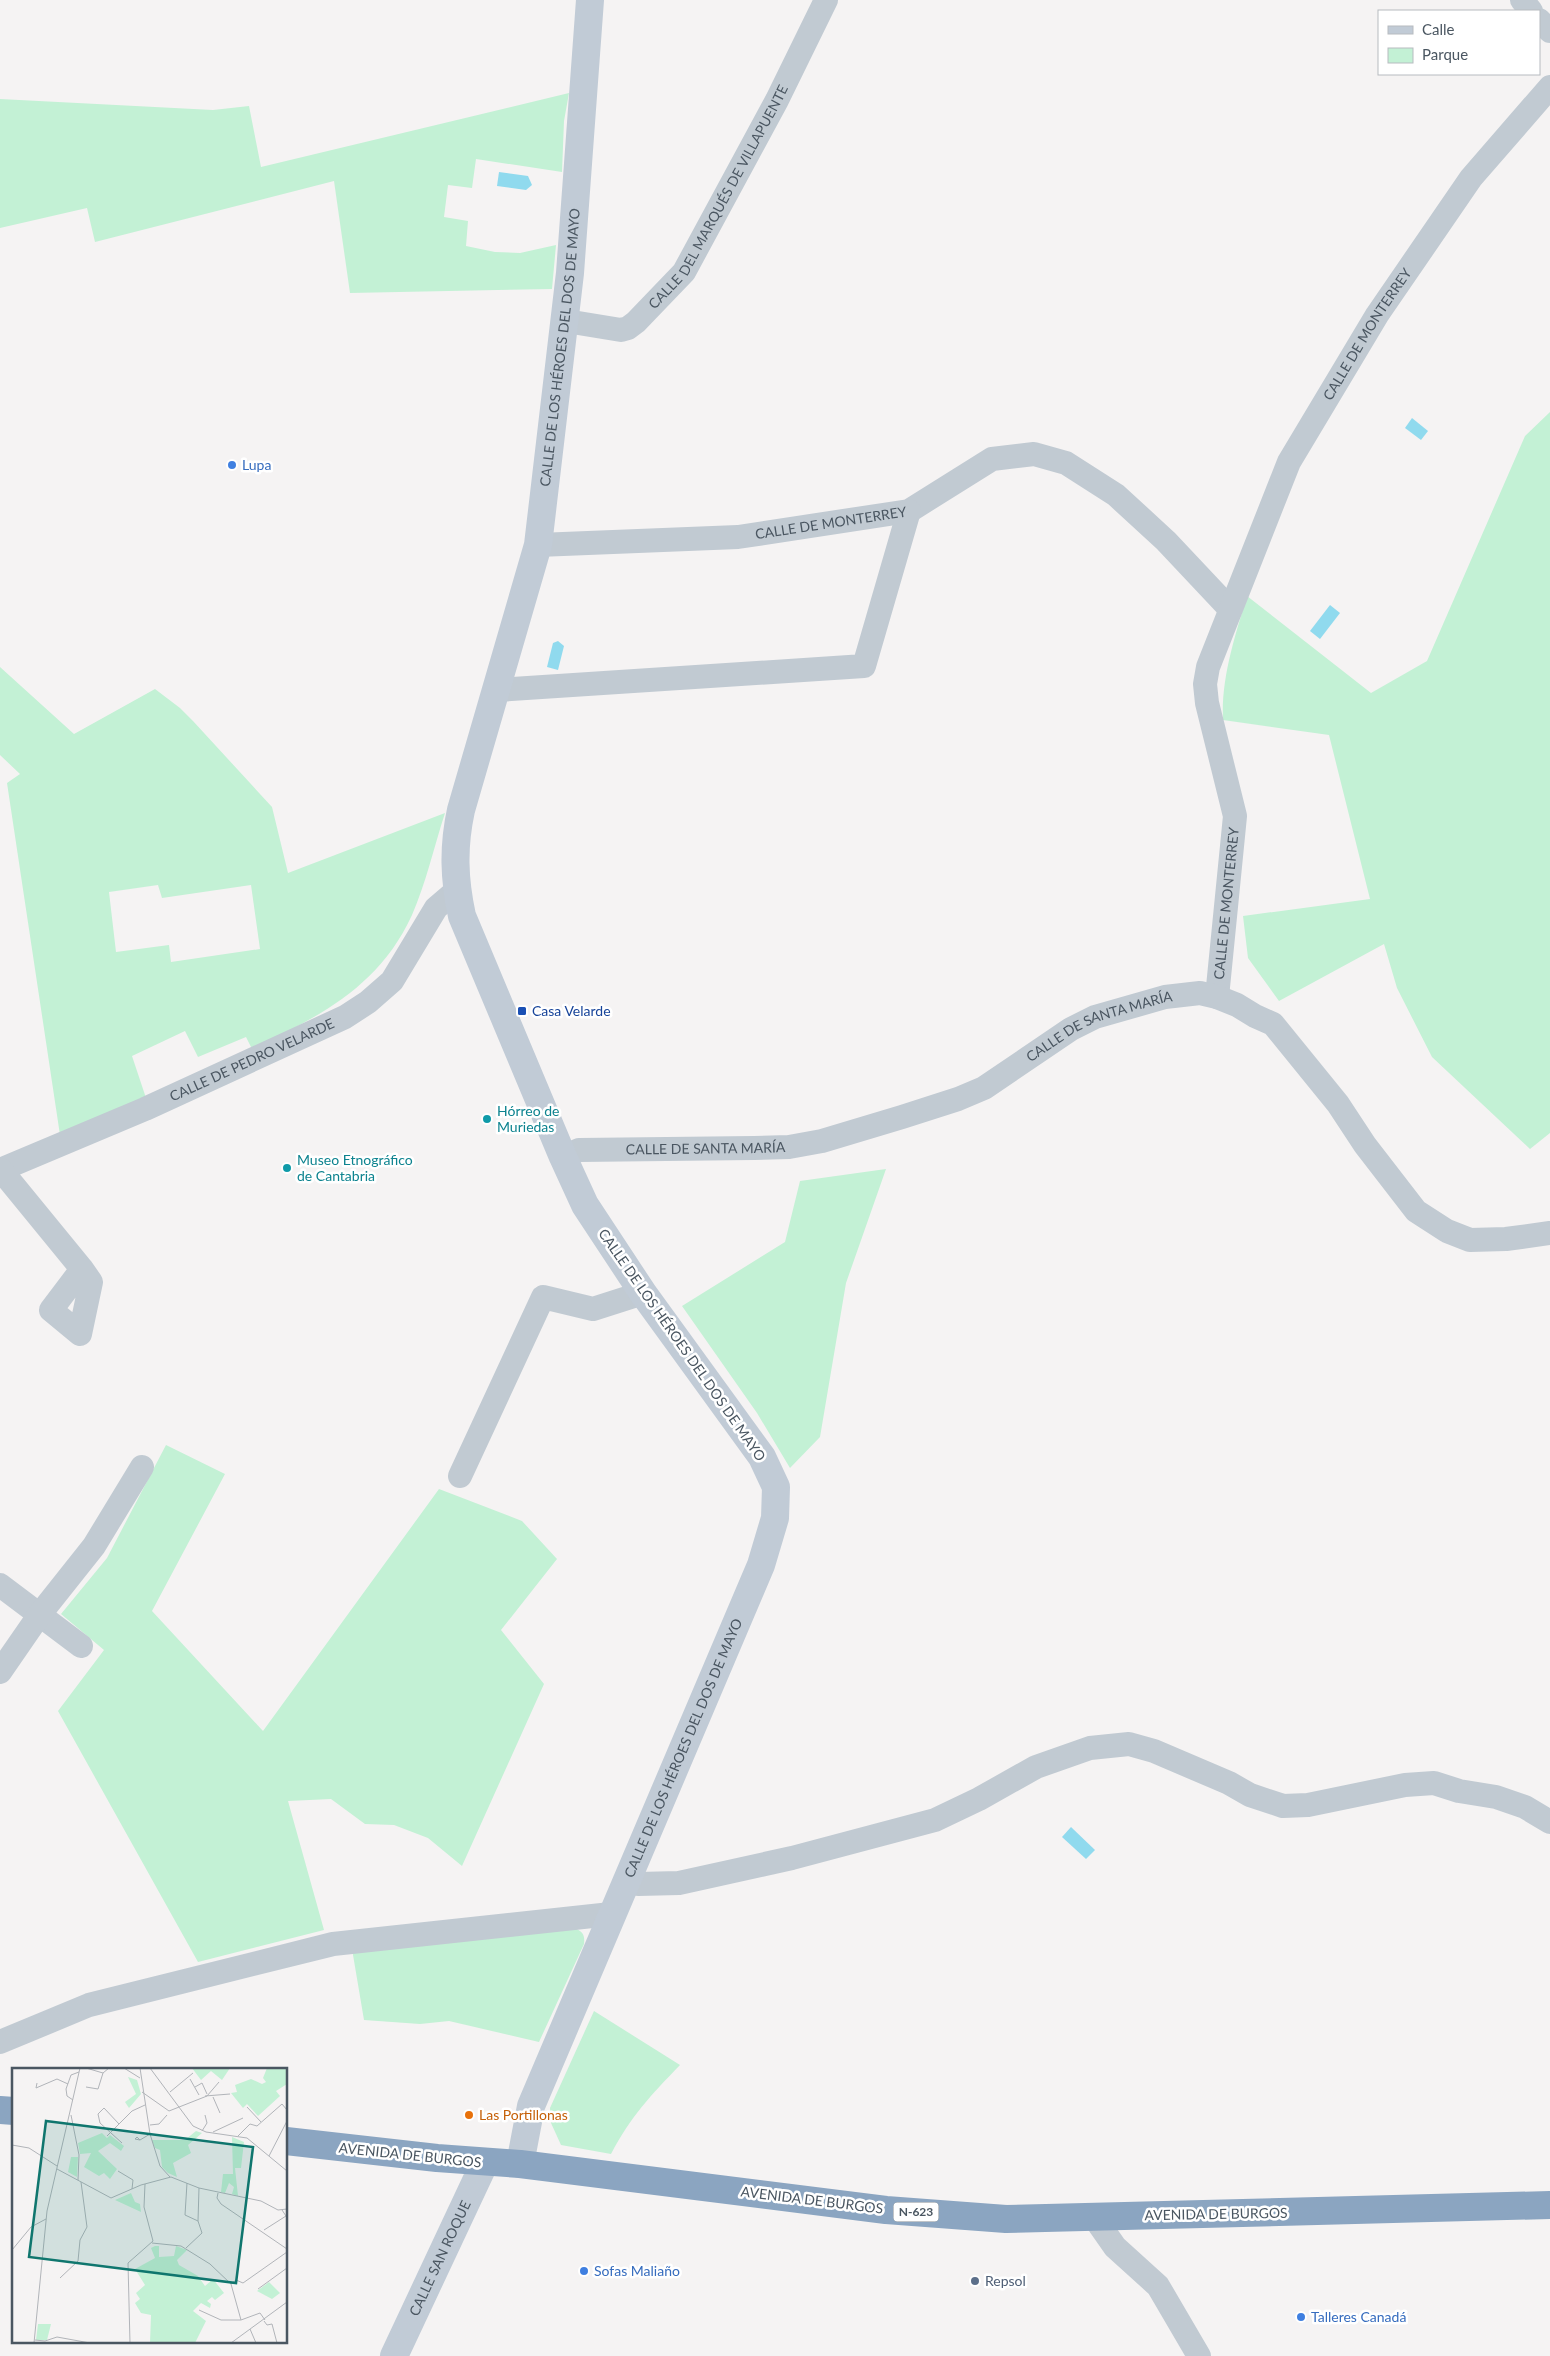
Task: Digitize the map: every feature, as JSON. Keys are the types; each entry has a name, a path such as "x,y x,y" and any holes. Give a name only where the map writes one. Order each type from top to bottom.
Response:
{"highway":[{"name":"AVENIDA DE BURGOS","path":"288,2142 520,2164 886,2210 1006,2219 1550,2205"}],"street":[{"name":"CALLE DE LOS HÉROES DEL DOS DE MAYO","path":"520,2164 531,2106 761,1565 775,1518 776,1487 762,1458 642,1293 585,1205 562,1157 462,916 457,890 454,859 461,810 498,690 538,545 566,320 590,0"},
{"name":"CALLE DEL MARQUÉS DE VILLAPUENTE","path":"566,320 621,330 628,328 657,302 684,272 777,100 826,0"},
{"path":"1522,0 1530,10"},
{"path":"1540,21 1550,31"},
{"name":"CALLE DE MONTERREY","path":"1217,997 1235,816 1207,703 1205,684 1208,667 1289,462 1377,315 1475,172 1550,87"},
{"name":"CALLE DE MONTERREY","path":"538,545 738,537 909,511 992,459 1014,455 1045,456 1066,463 1116,495 1166,541 1230,609"},
{"path":"498,690 864,666 909,511"},
{"name":"CALLE DE PEDRO VELARDE","path":"0,1170 145,1109 345,1017 368,1002 392,981 436,908 457,890"},
{"name":"CALLE DE SANTA MARÍA","path":"562,1157 579,1150 789,1147 822,1141 912,1114 984,1088 1071,1029 1094,1017 1179,994 1200,993 1217,997 1273,1024 1338,1104 1365,1145 1416,1210 1447,1230 1470,1240 1506,1239 1550,1232"},
{"path":"0,1170 82,1269"},
{"path":"460,1476 543,1297 593,1309 642,1293"},
{"path":"0,1672 40,1614 94,1546 142,1467"},
{"path":"0,1585 81,1646"},
{"path":"626,1880 638,1884 680,1883 792,1858 935,1820 979,1799 1036,1766 1090,1748 1129,1744 1154,1750 1229,1783 1250,1795 1283,1806 1308,1805 1405,1786 1434,1783 1459,1792 1496,1797 1525,1806 1550,1822"},
{"path":"0,2042 89,2005 333,1944 611,1914"},
{"name":"CALLE SAN ROQUE","path":"394,2356 486,2162"},
{"path":"1094,2217 1115,2247 1158,2286 1199,2356"}],"green space":[{"path":"569,93 564,121 562,172 476,159 472,188 448,185 444,217 468,221 466,246 495,252 520,253 556,245 552,289 350,293 334,181 95,242 87,208 0,228 0,99 213,110 249,106 261,167"},
{"path":"1550,412 1550,1133 1530,1149 1432,1057 1397,988 1384,944 1279,1001 1248,958 1243,916 1370,899 1329,735 1223,720 1223,704 1230,657 1247,596 1371,693 1427,661 1525,436"},
{"path":"0,667 74,734 155,689 180,708 193,721 272,807 288,873 445,813 426,878 412,915 383,962 345,997 301,1024 252,1049 246,1037 198,1057 185,1031 132,1056 146,1098 60,1135 7,783 20,774 0,755","holes":["158,885 162,898 251,885 260,949 171,962 169,945 116,952 109,892"]},
{"path":"886,1169 846,1283 820,1437 790,1468 757,1413 682,1306 785,1242 800,1181"},
{"path":"166,1445 225,1474 152,1611 263,1731 439,1489 522,1521 557,1559 501,1630 544,1684 462,1866 428,1838 394,1825 365,1824 331,1799 288,1801 324,1930 198,1962 58,1711 104,1650 61,1614 107,1558"},
{"path":"575,1928 583,1934 584,1944 539,2042 449,2021 420,2024 364,2020 352,1949"},
{"path":"594,2011 680,2065 642,2106 626,2128 611,2154 561,2145 551,2123 550,2108"}],"water":[{"path":"499,172 528,176 532,185 526,190 497,186"},
{"path":"1412,418 1428,431 1421,440 1405,428"},
{"path":"1330,605 1340,613 1320,639 1310,631"},
{"path":"558,641 564,646 558,670 547,667 553,643"},
{"path":"1071,1827 1095,1850 1086,1859 1062,1837"}],"place":[{"name":"Lupa","path":"232,465"},
{"name":"Casa Velarde","path":"522,1011"},
{"name":"Hórreo de Muriedas","path":"487,1119"},
{"name":"Museo Etnográfico de Cantabria","path":"287,1168"},
{"name":"Las Portillonas","path":"469,2115"},
{"name":"Sofas Maliaño","path":"584,2271"},
{"name":"Repsol","path":"975,2281"},
{"name":"Talleres Canadá","path":"1301,2317"}]}
